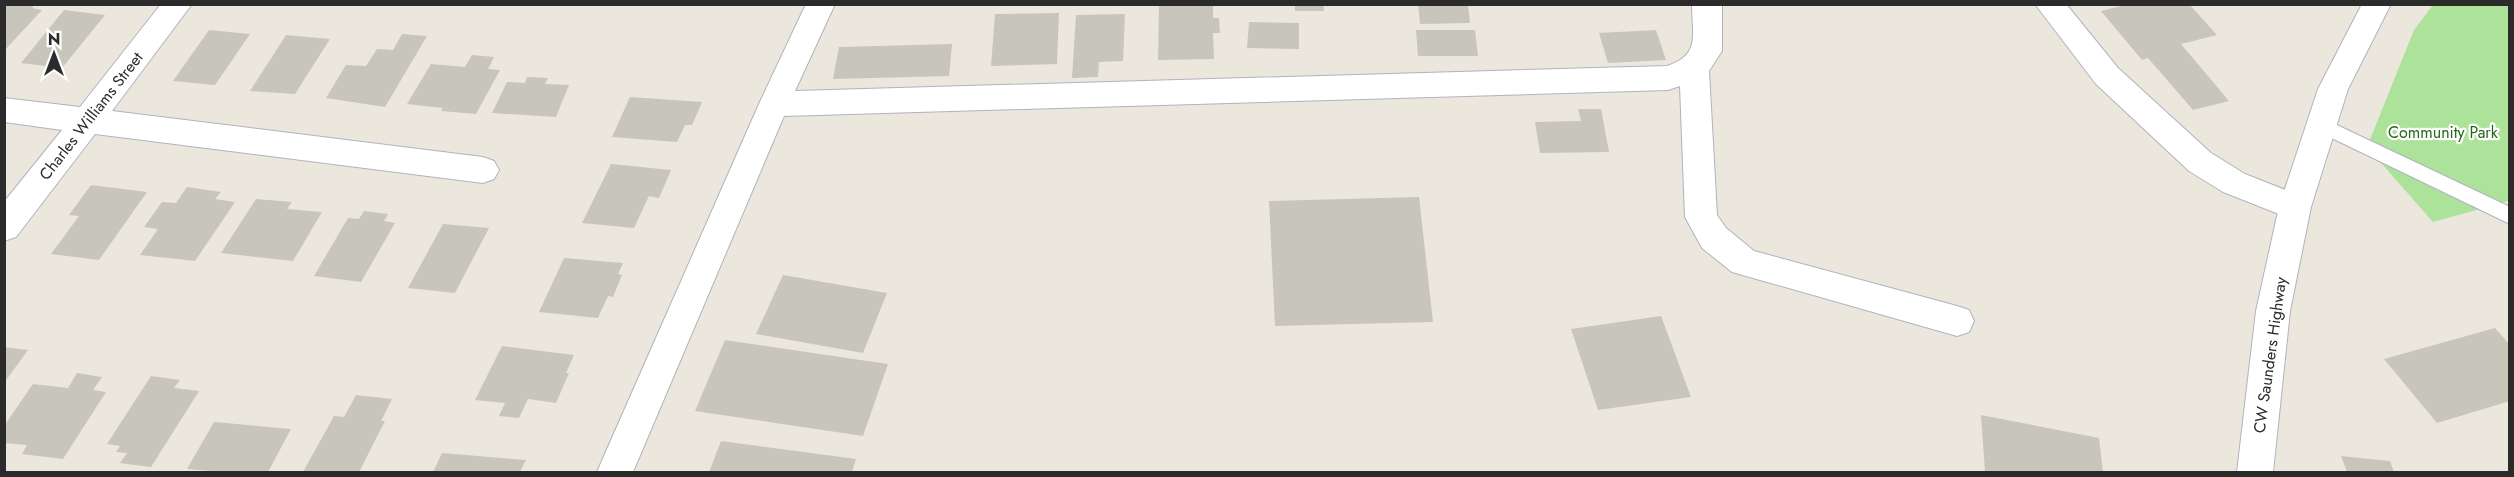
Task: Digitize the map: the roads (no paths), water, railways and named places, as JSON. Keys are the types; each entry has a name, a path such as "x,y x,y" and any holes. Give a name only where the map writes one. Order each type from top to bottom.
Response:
{"street":[{"name":"Charles Williams Street","path":"4,227 178,4"},
{"path":"615,472 774,104 821,4"},
{"path":"774,104 1668,78 1694,69 1707,51 1707,4"},
{"path":"2049,4 2107,76 2200,162 2234,183 2295,207"},
{"name":"CW Saunders Highway","path":"2255,472 2273,311 2295,207 2333,89 2377,4"},
{"path":"1694,69 1701,217 1714,238 1744,262 1957,321"},
{"path":"4,110 483,170"}],"lane":[{"path":"2322,125 2510,216"}],"park label":[{"name":"Community Park","path":"2443,132"}]}
